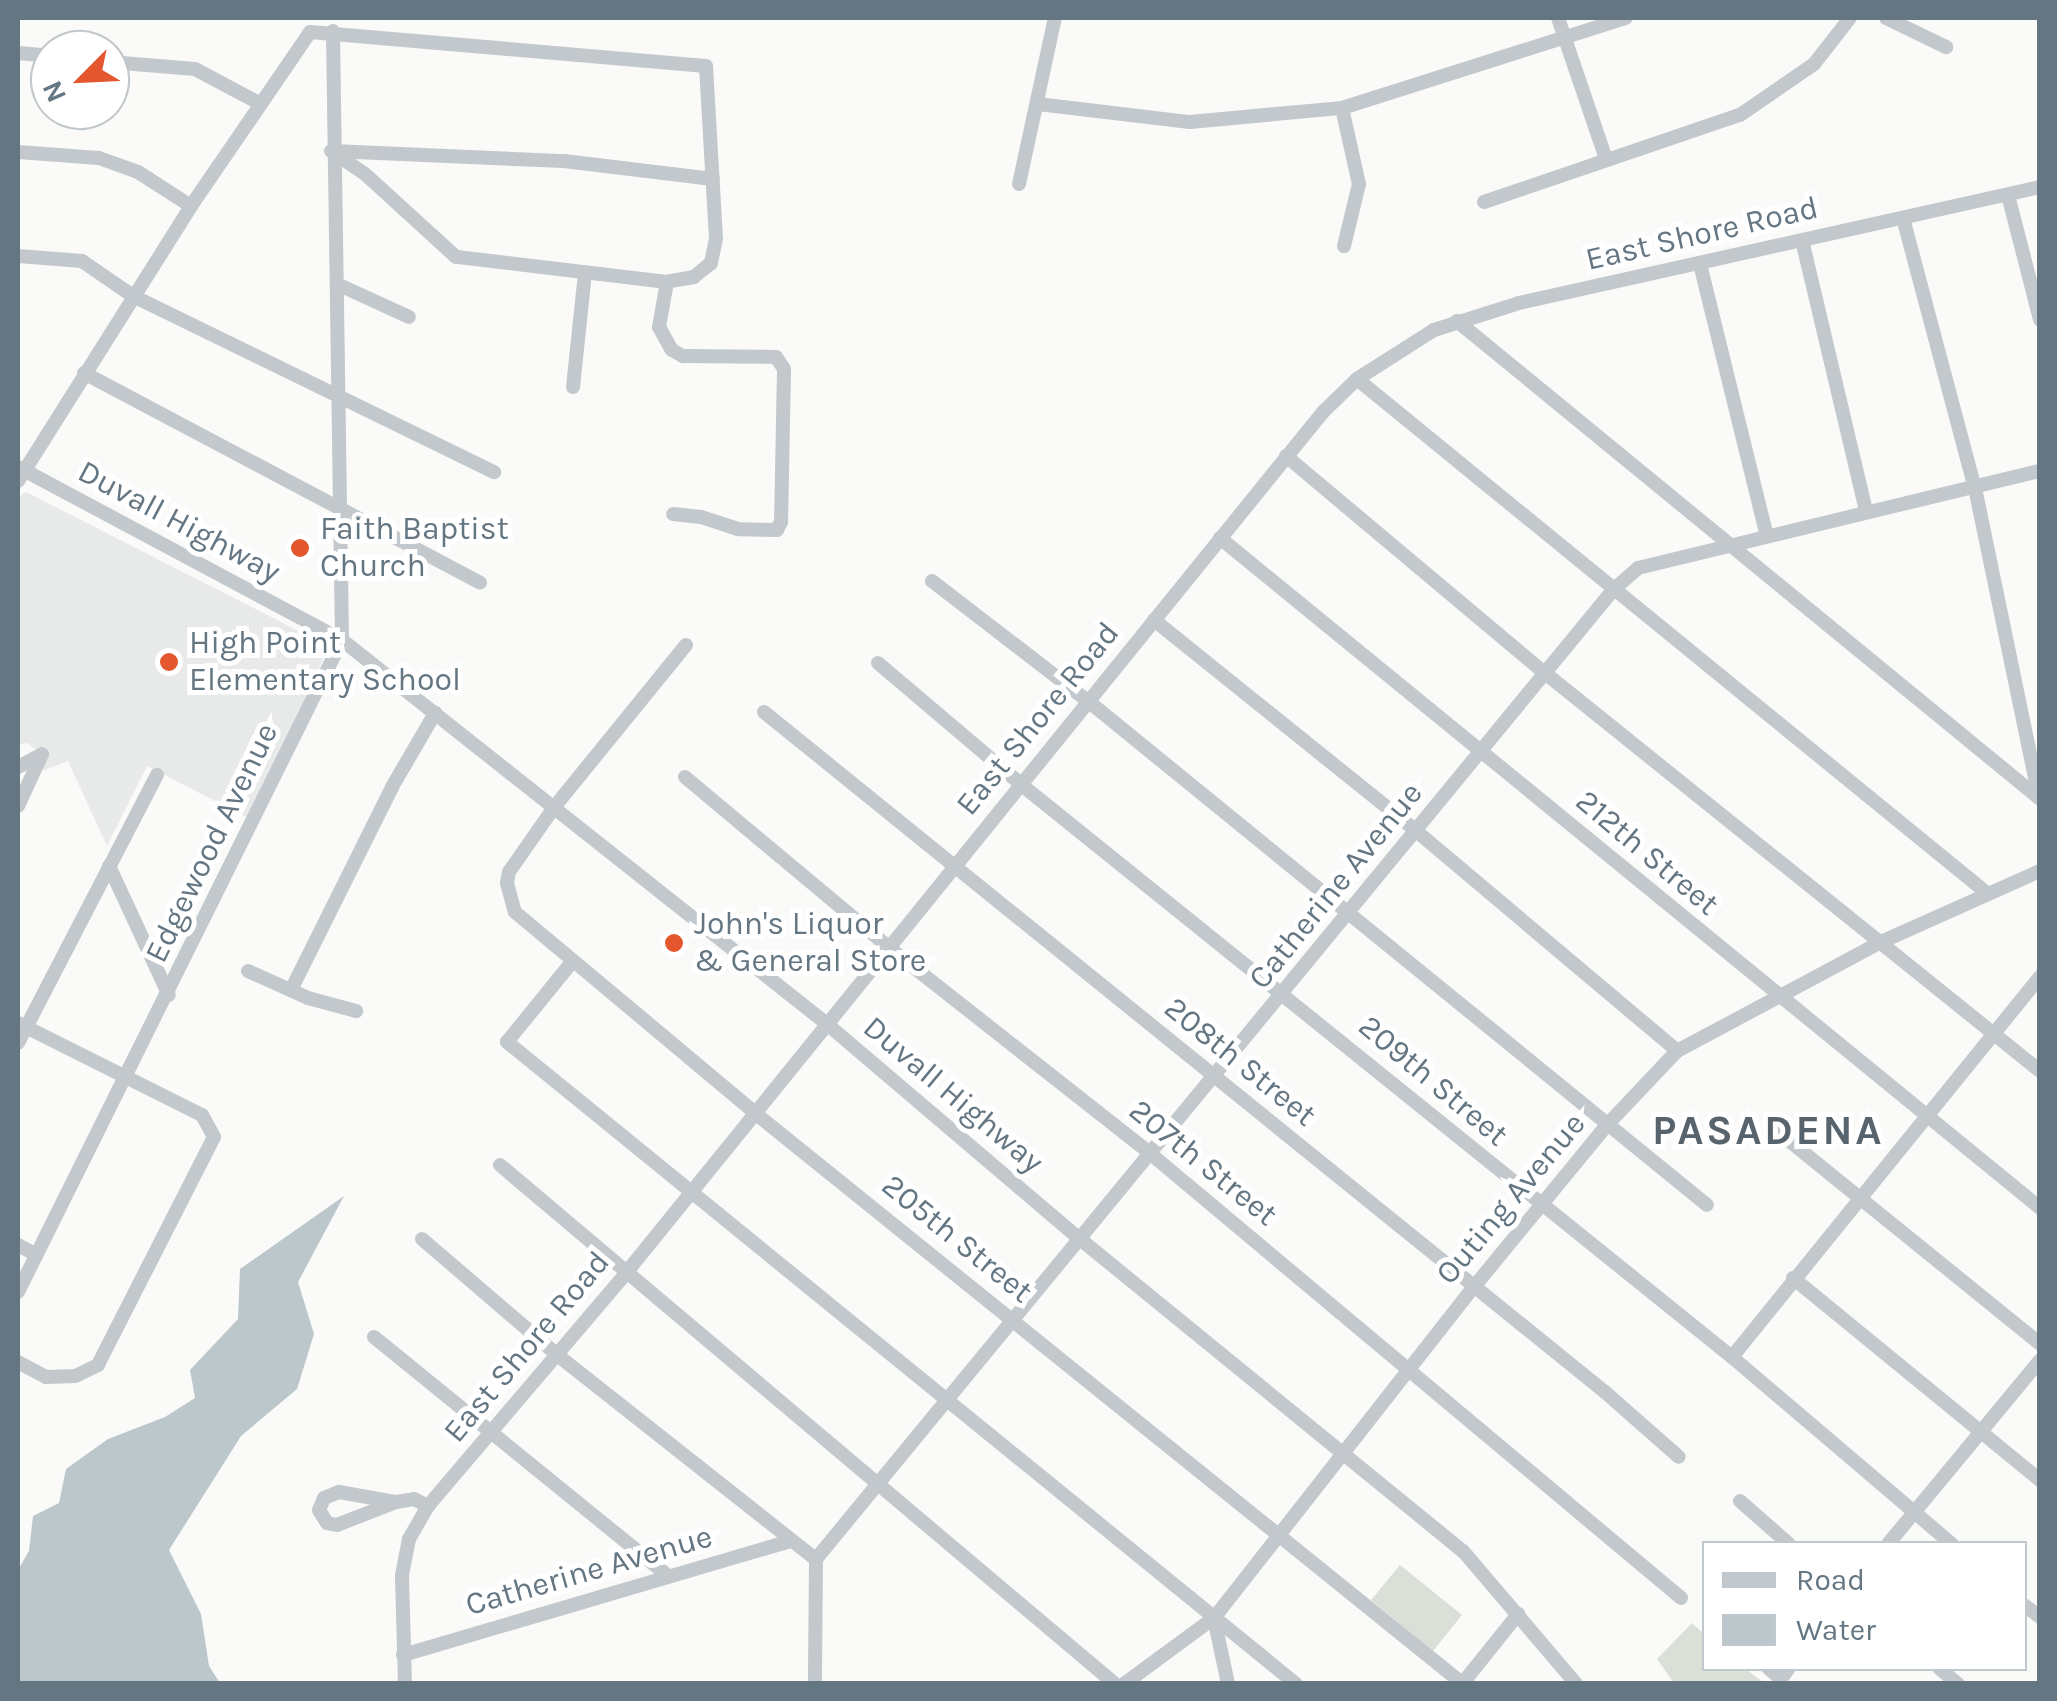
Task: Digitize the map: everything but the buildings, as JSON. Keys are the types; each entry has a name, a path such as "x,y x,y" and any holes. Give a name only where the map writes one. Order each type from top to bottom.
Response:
{"street":[{"path":"1019,184 1055,18"},
{"path":"1558,18 1606,159"},
{"path":"1038,104 1190,122 1342,108 1626,18"},
{"path":"1484,202 1740,115 1814,64 1850,18"},
{"path":"1886,18 1946,47"},
{"path":"20,473 259,102 310,32 333,30 706,66 716,239 711,264 694,276 667,282 456,258 365,174 332,152"},
{"name":"Edgewood Avenue","path":"18,1292 342,640 333,30"},
{"path":"130,64 196,70 259,102"},
{"path":"1342,108 1359,184 1344,246"},
{"path":"18,152 99,158 138,172 191,206"},
{"path":"332,152 564,162 714,179"},
{"name":"East Shore Road","path":"406,1684 402,1574 408,1539 428,1506 756,1114 1286,456 1358,379 1413,341 1457,321 2040,187"},
{"path":"2008,195 2040,320"},
{"path":"1903,218 1975,488 2039,798"},
{"path":"1802,240 1866,510"},
{"path":"18,256 82,261 133,296 494,472"},
{"path":"1700,264 1767,536"},
{"path":"573,387 585,273"},
{"path":"667,282 659,327 672,350 682,356 776,357 784,369 782,522 776,530 738,530 701,517 672,514"},
{"path":"337,284 409,317"},
{"path":"1457,321 2039,798"},
{"path":"84,374 480,583"},
{"path":"1358,379 1988,894"},
{"path":"1286,456 1545,673 2040,1071"},
{"name":"Catherine Avenue","path":"816,1559 1285,994 1614,589 1638,568 2040,471"},
{"name":"Duvall Highway","path":"20,473 342,640 827,1024 1080,1239 1463,1550 1576,1684"},
{"name":"212th Street","path":"1220,538 2040,1208"},
{"path":"932,581 1088,702 1707,1204"},
{"path":"1154,620 1415,830 1677,1051"},
{"name":"205th Street","path":"686,645 555,806 510,872 507,883 516,912 756,1114 1462,1683"},
{"name":"209th Street","path":"878,663 1023,786 1732,1357 1948,1541"},
{"name":"208th Street","path":"764,712 1679,1457"},
{"path":"292,990 392,787 435,713"},
{"path":"18,767 42,754 18,806"},
{"path":"18,1043 21,1025 157,774"},
{"name":"207th Street","path":"685,776 888,947 1152,1155 1680,1598"},
{"path":"109,866 169,994"},
{"name":"Outing Avenue","path":"1124,1684 1214,1618 1341,1450 1472,1288 1608,1126 1677,1051 1881,942 2040,870"},
{"path":"572,962 508,1042 1296,1684"},
{"path":"248,971 356,1011"},
{"path":"1732,1357 2040,977"},
{"path":"18,1362 46,1377 75,1376 98,1365 214,1136 202,1115 21,1025"},
{"path":"1771,1126 2040,1344"},
{"path":"500,1165 1115,1684"},
{"path":"422,1240 556,1354 816,1559 815,1684"},
{"path":"18,1245 36,1255"},
{"path":"1793,1278 2040,1480"},
{"path":"374,1337 668,1576"},
{"path":"1890,1541 2040,1360"},
{"path":"396,1502 333,1492 324,1498 319,1510 328,1523 337,1526 396,1502 414,1499 428,1506"},
{"path":"1740,1500 1786,1541"},
{"name":"Catherine Avenue","path":"403,1654 791,1541"},
{"path":"1462,1683 1518,1614"},
{"path":"1214,1618 1228,1684"}],"shaded area":[{"name":"High Point Elementary School","path":"26,492 324,644 326,651 315,679 246,817 147,766 107,846 68,761 43,771 42,754 27,743 18,745 18,497"},
{"path":"1400,1565 1462,1615 1433,1651 1371,1600"},
{"path":"1692,1623 1702,1632 1702,1671 1749,1671 1764,1683 1674,1683 1657,1659"}],"water":[{"path":"344,1196 298,1282 314,1334 297,1389 241,1436 169,1550 201,1614 209,1666 220,1683 18,1683 18,1570 29,1551 33,1516 59,1503 66,1469 108,1439 165,1417 195,1398 190,1370 238,1319 240,1269"}],"place":[{"name":"Faith Baptist Church","path":"300,548"},
{"name":"High Point Elementary School","path":"169,662"},
{"name":"John's Liquor & General Store","path":"674,943"}],"district":[{"name":"PASADENA","path":"1768,1130"}]}
